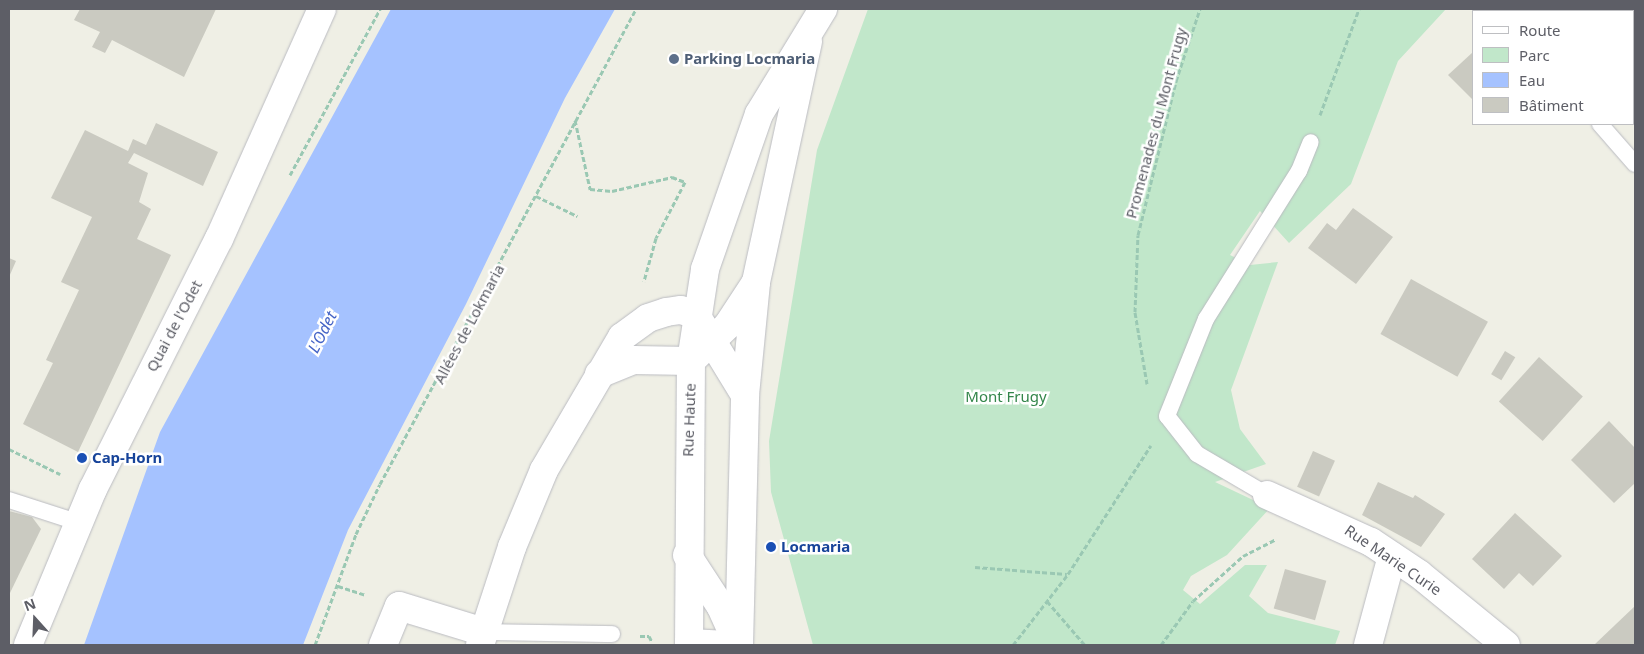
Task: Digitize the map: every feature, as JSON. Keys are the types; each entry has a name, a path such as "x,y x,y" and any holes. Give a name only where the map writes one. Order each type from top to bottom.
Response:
{"main road":[{"name":"Quai de l'Odet","path":"28,645 93,489 219,239 322,9"},
{"name":"Rue Haute","path":"723,645 689,644 687,555 691,362 696,315 725,201 771,88 817,20"},
{"path":"739,645 745,395 756,282 772,206 817,20"},
{"path":"599,374 633,360 691,362 712,341 756,282"},
{"path":"383,645 399,606 482,639 512,547 544,470 622,337 648,318 682,310 696,315 745,395"},
{"name":"Rue Marie Curie","path":"1267,495 1311,512 1392,556 1506,645"},
{"path":"687,555 721,607 739,645"},
{"path":"1368,645 1392,556"}],"lane":[{"path":"1601,125 1635,164"},
{"path":"1267,495 1197,454 1167,416 1206,319 1299,171 1311,142"},
{"path":"9,500 80,523"},
{"path":"482,639 612,634"}],"path":[{"name":"Allées de Lokmaria","path":"316,645 372,501 636,9"},
{"name":"Promenades du Mont Frugy","path":"1167,416 1142,369 1134,271 1152,171 1200,9"},
{"path":"1311,142 1359,9"},
{"path":"575,120 590,189 612,191 672,177 685,182 644,272 648,318"},
{"path":"536,196 577,216"},
{"path":"1013,645 1068,574 1167,416"},
{"path":"9,449 93,489"},
{"path":"1160,645 1194,601 1236,563 1256,547 1291,533 1311,512"},
{"path":"975,567 1068,574"},
{"path":"1046,601 1085,645"}],"green space":[{"name":"Mont Frugy","path":"868,9 1446,9 1398,61 1351,184 1289,243 1260,211 1230,255 1250,265 1278,262 1231,390 1240,429 1266,464 1215,482 1270,508 1227,555 1191,576 1183,590 1200,604 1245,565 1267,565 1249,596 1268,613 1340,631 1335,645 813,645 771,492 769,441 817,150"}],"water":[{"name":"L'Odet","path":"391,9 615,9 565,98 466,304 348,530 303,645 84,645 160,432"}],"building":[{"path":"80,9 216,9 184,77 112,40 105,53 92,47 100,32 74,20"},
{"path":"1472,53 1472,99 1448,75"},
{"path":"156,123 218,152 203,186 134,153 128,163 148,173 139,202 151,209 137,239 171,255 78,452 23,424 53,363 46,360 79,290 61,282 92,217 51,198 85,130 128,151 133,139 146,145"},
{"path":"1353,208 1393,237 1356,284 1308,248 1327,223 1336,230"},
{"path":"9,258 16,261 9,277"},
{"path":"1411,279 1488,322 1457,377 1380,334"},
{"path":"1505,351 1515,357 1501,380 1491,374"},
{"path":"1539,357 1583,396 1543,441 1499,402"},
{"path":"1609,421 1635,448 1635,483 1614,503 1571,460"},
{"path":"1313,451 1335,461 1319,496 1297,487"},
{"path":"1378,482 1413,498 1415,495 1445,514 1421,547 1362,515"},
{"path":"9,511 32,517 41,529 9,595"},
{"path":"1515,513 1562,556 1533,586 1519,573 1504,589 1472,559"},
{"path":"1285,569 1326,581 1315,620 1274,608"},
{"path":"1635,606 1635,645 1594,645"}],"place":[{"name":"Parking Locmaria","path":"674,59"},
{"name":"Cap-Horn","path":"82,458"},
{"name":"Locmaria","path":"771,547"}]}
